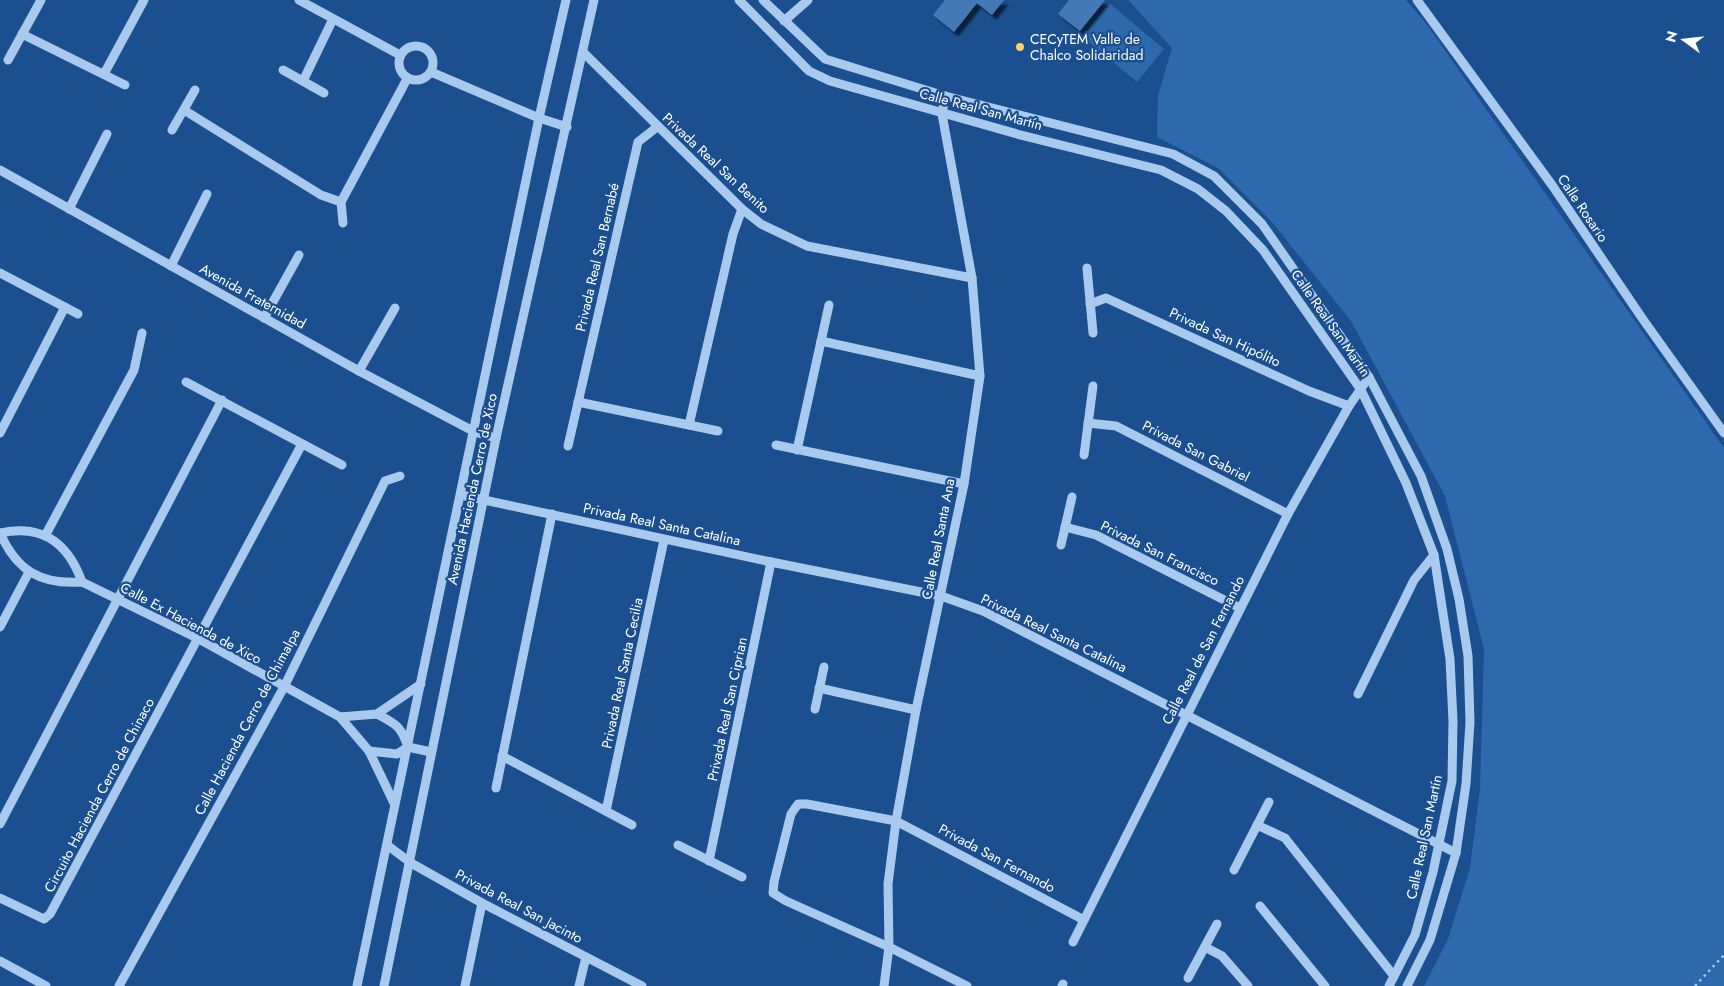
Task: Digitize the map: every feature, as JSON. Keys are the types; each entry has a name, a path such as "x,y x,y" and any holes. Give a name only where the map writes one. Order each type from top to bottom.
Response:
{"street":[{"path":"8,60 41,0"},
{"path":"104,74 144,0"},
{"path":"299,0 400,55"},
{"name":"Avenida Hacienda Cerro de Xico","path":"357,986 394,803 408,748 475,432 539,118 566,0"},
{"name":"Avenida Hacienda Cerro de Xico","path":"384,986 411,863 431,752 496,438 594,0"},
{"name":"Calle Real San Martín","path":"739,0 809,70 830,81 942,114 1161,170 1198,190 1226,210 1263,250 1360,390 1406,482 1434,555 1450,659 1453,720 1452,781 1433,872 1415,935 1389,986"},
{"name":"Calle Real San Martín","path":"763,0 824,60 945,96 1173,154 1214,176 1262,224 1369,377 1421,476 1447,549 1459,599 1468,656 1470,722 1466,784 1456,853 1430,940 1407,986"},
{"path":"784,21 808,0"},
{"name":"Calle Rosario","path":"1417,0 1552,186 1724,434"},
{"path":"303,81 333,19"},
{"path":"22,34 125,86"},
{"path":"411,46 424,48 433,58 431,72 421,80 407,79 399,68 400,55 411,46"},
{"name":"Privada Real San Benito","path":"583,52 742,209 761,224 807,246 972,278"},
{"path":"283,70 324,93"},
{"path":"431,72 539,118 567,127"},
{"path":"343,223 341,202 407,79"},
{"path":"172,130 195,90"},
{"name":"Calle Real Santa Ana","path":"884,986 889,947 888,884 896,821 916,710 964,484 980,376 972,278 942,114 945,96"},
{"path":"184,110 322,195 341,202"},
{"name":"Privada Real San Bernabé","path":"568,446 638,142 657,126"},
{"path":"69,209 107,134"},
{"name":"Avenida Fraternidad","path":"0,170 359,371 475,432 496,438"},
{"path":"171,266 207,194"},
{"path":"689,425 733,234 742,209"},
{"path":"264,318 300,255"},
{"path":"1087,268 1093,333"},
{"path":"0,273 78,314"},
{"name":"Privada San Hipólito","path":"1090,304 1106,298 1308,391 1349,406"},
{"path":"797,450 829,305"},
{"path":"0,434 65,307"},
{"path":"359,371 394,308"},
{"path":"45,536 134,370 142,333"},
{"path":"822,341 980,376"},
{"name":"Calle Real de San Fernando","path":"1074,942 1288,514 1349,406 1369,377"},
{"path":"186,382 342,465"},
{"path":"1084,455 1093,386"},
{"path":"0,824 222,400"},
{"path":"578,402 718,431"},
{"name":"Privada San Gabriel","path":"1088,423 1116,426 1288,514"},
{"name":"Circuito Hacienda Cerro de Chinaco","path":"0,898 36,917 44,919 50,914 302,444"},
{"path":"776,445 964,484"},
{"name":"Calle Hacienda Cerro de Chimalpa","path":"119,986 284,687 385,481 400,476"},
{"name":"Privada Real Santa Catalina","path":"461,495 664,540 941,596 983,611 1456,853"},
{"path":"1061,545 1072,497"},
{"path":"496,788 552,514"},
{"name":"Privada San Francisco","path":"1066,527 1096,535 1240,608"},
{"name":"Calle Ex Hacienda de Xico","path":"82,582 71,557 62,547 45,536 23,530 0,533 11,555 29,572 55,581 82,582 199,639 340,717 369,752 394,803"},
{"name":"Privada Real Santa Cecilia","path":"606,811 664,540"},
{"path":"1358,694 1414,580 1434,555"},
{"name":"Privada Real San Ciprian","path":"709,860 771,562"},
{"path":"0,627 29,572"},
{"path":"815,709 824,667"},
{"path":"340,717 377,714 421,684"},
{"path":"820,688 916,710"},
{"path":"377,714 397,724 403,733 408,748"},
{"path":"369,752 397,754 408,748 431,752"},
{"path":"502,756 632,826"},
{"path":"1234,870 1269,802"},
{"name":"Privada San Fernando","path":"889,947 786,901 773,893 791,814 798,804 808,804 896,821 1084,920"},
{"path":"1257,825 1286,838 1394,976"},
{"name":"Privada Real San Jacinto","path":"387,845 411,863 482,903 642,986"},
{"path":"678,845 742,877"},
{"path":"465,986 482,903"},
{"path":"1260,906 1325,986"},
{"path":"1188,978 1217,924"},
{"path":"889,947 967,986"},
{"path":"1206,947 1222,956 1248,986"},
{"path":"579,986 586,957"},
{"path":"0,961 46,986"}],"path":[{"path":"1695,986 1724,955"}],"shaded area":[{"path":"1128,0 1406,0 1425,22 1724,448 1724,986 1424,986 1448,939 1470,868 1480,789 1484,649 1445,496 1351,321 1272,222 1218,168 1157,137 1158,95 1172,48"},
{"path":"1109,3 1164,49 1137,82 1082,36"}],"building":[{"path":"945,0 1004,0 992,15 977,3 954,32 933,15"},
{"path":"1069,0 1105,0 1080,31 1058,14"}],"place":[{"name":"CECyTEM Valle de Chalco Solidaridad","path":"1020,47"}]}
